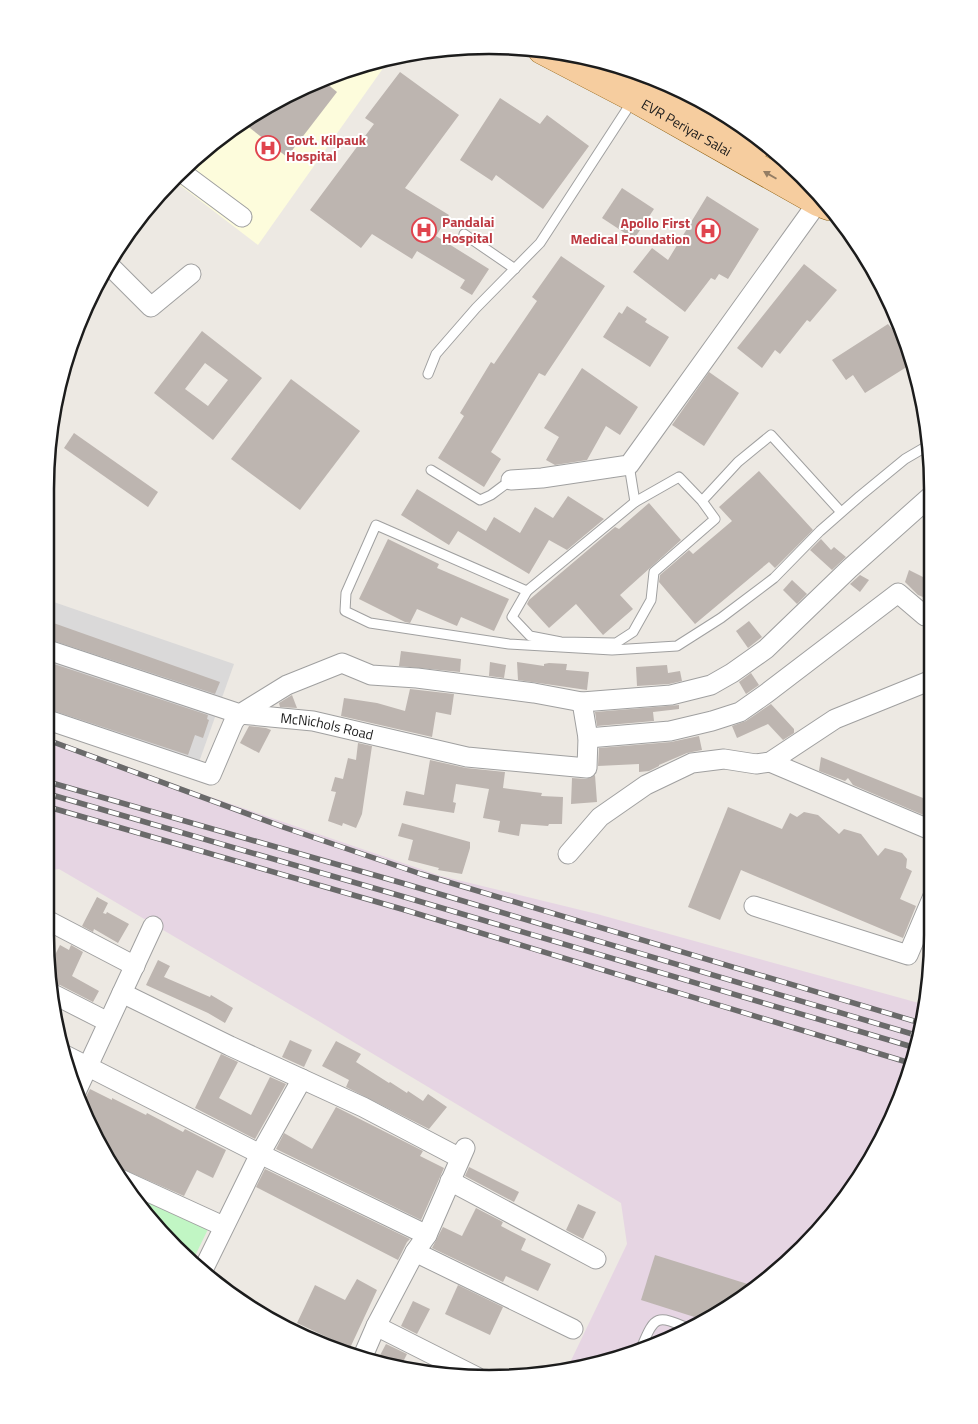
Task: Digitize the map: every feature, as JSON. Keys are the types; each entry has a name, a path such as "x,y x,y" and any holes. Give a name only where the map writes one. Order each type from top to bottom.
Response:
{"main road":[{"name":"EVR Periyar Salai","path":"560,60 634,98 812,197"}],"street":[{"path":"187,176 242,217"},
{"path":"511,480 542,478 630,465 821,208"},
{"path":"113,269 151,307 191,274"},
{"path":"54,722 211,775 234,720 240,714 287,685 342,663 371,675 534,693 582,702 671,695 711,685 766,649 849,569 924,502"},
{"path":"588,738 670,731 740,712 898,593 924,616"},
{"path":"54,652 240,714"},
{"path":"568,854 600,817 646,785 692,763 724,759 756,764 770,762 835,719 924,683"},
{"name":"McNichols Road","path":"240,714 313,721 467,757 587,768 588,738 582,702"},
{"path":"770,762 924,827"},
{"path":"754,906 908,956 924,918"},
{"path":"54,924 135,966"},
{"path":"80,1083 152,926"},
{"path":"122,993 230,1046 462,1153 427,1235 415,1252 376,1326 366,1352"},
{"path":"58,996 108,1022"},
{"path":"72,1058 260,1154 427,1235"},
{"path":"205,1265 260,1154 302,1079"},
{"path":"450,1180 596,1259"},
{"path":"133,1185 223,1226"},
{"path":"415,1252 572,1329"},
{"path":"376,1326 461,1369"}],"lane":[{"path":"428,374 436,354 476,308 540,243 634,98"},
{"path":"464,234 515,269"},
{"path":"702,501 738,462 771,435 841,512"},
{"path":"527,591 376,524 346,593 345,611 370,623 509,644 612,650 676,646 721,618 774,578 841,512 905,459 922,449"},
{"path":"630,465 635,502"},
{"path":"432,470 480,500 491,496 511,480"},
{"path":"679,477 702,501 715,519 654,572 651,600 633,632 616,643 561,642 530,636 512,617 527,591 635,502 679,477"},
{"path":"644,1341 651,1325 656,1321 666,1319 681,1325"}],"shaded area":[{"name":"Govt. Kilpauk Hospital","path":"384,67 258,245 178,184 224,144 271,112 322,87"},
{"path":"54,602 234,664 199,762 54,711"},
{"path":"54,739 193,791 441,876 597,914 919,1003 901,1075 879,1128 851,1177 797,1243 754,1280 707,1312 656,1337 629,1347 570,1363 627,1244 621,1203 320,1022 59,869 54,870"}],"green space":[{"path":"136,1189 212,1221 195,1256 162,1222"}],"building":[{"path":"400,72 459,115 405,188 449,215 436,236 489,269 472,295 460,288 465,280 417,251 412,259 372,234 361,248 310,210 374,124 365,118"},
{"path":"328,85 337,92 287,157 248,126 296,99"},
{"path":"500,98 540,124 547,115 589,146 543,209 496,175 492,181 460,160"},
{"path":"622,188 654,209 634,239 602,218"},
{"path":"707,196 759,229 728,279 719,274 715,280 711,278 685,312 633,272 652,248 668,260"},
{"path":"561,256 605,286 545,376 539,373 491,452 501,459 484,487 438,458 464,416 460,413 491,362 494,364 537,301 532,297"},
{"path":"804,264 837,290 810,322 807,320 780,354 775,350 762,368 737,348"},
{"path":"627,306 647,319 645,322 669,337 650,367 603,337 619,312 622,314"},
{"path":"888,324 893,330 906,367 865,393 853,375 846,380 832,360"},
{"path":"202,331 262,378 213,440 154,393","holes":["205,363 228,380 208,406 185,389"]},
{"path":"582,368 638,407 620,435 606,426 587,460 555,465 546,460 559,437 544,428"},
{"path":"709,372 739,393 704,446 672,425"},
{"path":"291,379 360,431 300,510 231,459"},
{"path":"74,433 158,492 148,507 64,448"},
{"path":"759,471 813,530 775,568 769,562 695,624 659,582 660,575 689,550 693,554 732,521 719,507"},
{"path":"417,489 486,531 494,517 520,533 535,507 553,518 568,496 604,519 567,550 549,540 529,574 458,531 449,545 401,515"},
{"path":"649,503 681,540 620,595 633,609 603,635 576,604 549,628 527,604 529,600 615,527 619,529"},
{"path":"388,539 439,564 437,568 509,599 494,631 461,617 457,626 417,609 410,623 405,622 359,599"},
{"path":"821,539 831,550 834,547 846,557 832,570 810,550"},
{"path":"909,570 924,578 924,597 918,595 905,582"},
{"path":"860,575 869,580 860,592 850,584"},
{"path":"792,580 807,594 797,604 783,590"},
{"path":"749,621 762,637 748,648 736,631"},
{"path":"54,623 220,682 215,694 54,641"},
{"path":"401,651 461,659 460,672 399,666"},
{"path":"490,662 506,665 504,678 489,676"},
{"path":"517,662 544,666 544,664 549,663 567,664 566,670 589,672 587,690 518,680"},
{"path":"54,664 208,715 207,719 209,720 203,738 195,735 188,755 54,711"},
{"path":"667,665 668,673 680,671 682,681 669,684 637,686 636,667"},
{"path":"751,673 759,685 746,694 739,682"},
{"path":"410,689 454,694 451,715 436,712 432,737 341,716 344,698 377,703 405,711"},
{"path":"292,695 297,708 280,707 279,703"},
{"path":"771,704 794,729 794,733 783,740 768,724 737,738 732,726 746,721"},
{"path":"679,705 679,709 653,712 654,721 597,726 595,712"},
{"path":"249,726 271,730 259,753 240,743"},
{"path":"699,736 702,750 687,753 649,771 639,772 639,764 598,766 599,748 671,742"},
{"path":"358,743 372,746 362,814 356,828 343,823 342,826 328,821 336,792 331,791 335,777 343,779 348,758 356,760"},
{"path":"821,757 924,798 924,815 853,785 848,778 845,781 819,771"},
{"path":"430,760 466,768 505,772 503,788 542,793 541,796 563,797 562,824 549,824 548,826 521,824 519,836 498,832 500,821 483,818 489,789 456,784 453,802 456,803 454,813 403,805 406,791 424,795"},
{"path":"595,775 597,802 571,804 572,778 586,779"},
{"path":"728,807 782,829 790,813 797,817 804,812 818,815 839,834 844,829 861,834 878,856 885,848 902,853 907,859 906,868 912,871 900,899 916,906 903,938 741,870 720,920 688,907"},
{"path":"402,823 470,842 462,874 438,870 439,868 408,860 413,840 398,836"},
{"path":"97,897 108,903 103,913 106,914 107,912 129,924 118,943 94,929 93,932 82,926"},
{"path":"60,945 69,950 71,945 83,952 72,976 99,991 93,1002 56,984 55,956"},
{"path":"158,960 170,966 164,977 210,997 211,995 233,1008 225,1023 208,1013 146,985"},
{"path":"290,1040 312,1050 304,1067 282,1057"},
{"path":"336,1041 361,1054 356,1062 389,1083 407,1093 408,1091 423,1101 428,1094 447,1107 429,1129 346,1087 349,1080 322,1066"},
{"path":"221,1054 238,1062 219,1098 251,1115 270,1077 286,1084 255,1139 195,1108"},
{"path":"90,1089 146,1115 147,1113 183,1132 185,1129 226,1150 213,1178 197,1170 184,1196 122,1169 99,1128 86,1098"},
{"path":"336,1107 423,1151 420,1156 444,1168 421,1220 276,1149 284,1133 312,1149"},
{"path":"469,1167 519,1192 514,1202 465,1176"},
{"path":"265,1169 410,1239 398,1260 256,1187"},
{"path":"578,1204 596,1212 583,1239 566,1230"},
{"path":"476,1208 503,1222 501,1226 526,1239 521,1250 551,1264 538,1291 506,1276 503,1282 432,1248 443,1227 462,1236"},
{"path":"655,1255 748,1284 696,1318 641,1300"},
{"path":"357,1279 377,1290 350,1347 297,1323 315,1285 345,1300"},
{"path":"458,1285 503,1307 490,1335 445,1314"},
{"path":"413,1301 430,1309 417,1334 401,1326"},
{"path":"386,1344 407,1354 403,1362 380,1356"}],"railway":[{"path":"54,742 283,827 421,874 916,1022"},
{"path":"54,784 409,885 912,1034"},
{"path":"54,796 909,1046"},
{"path":"54,809 405,910 905,1061"}],"place":[{"name":"Govt. Kilpauk Hospital","path":"268,148"},
{"name":"Pandalai Hospital","path":"424,230"},
{"name":"Apollo First Medical Foundation","path":"708,231"}]}
